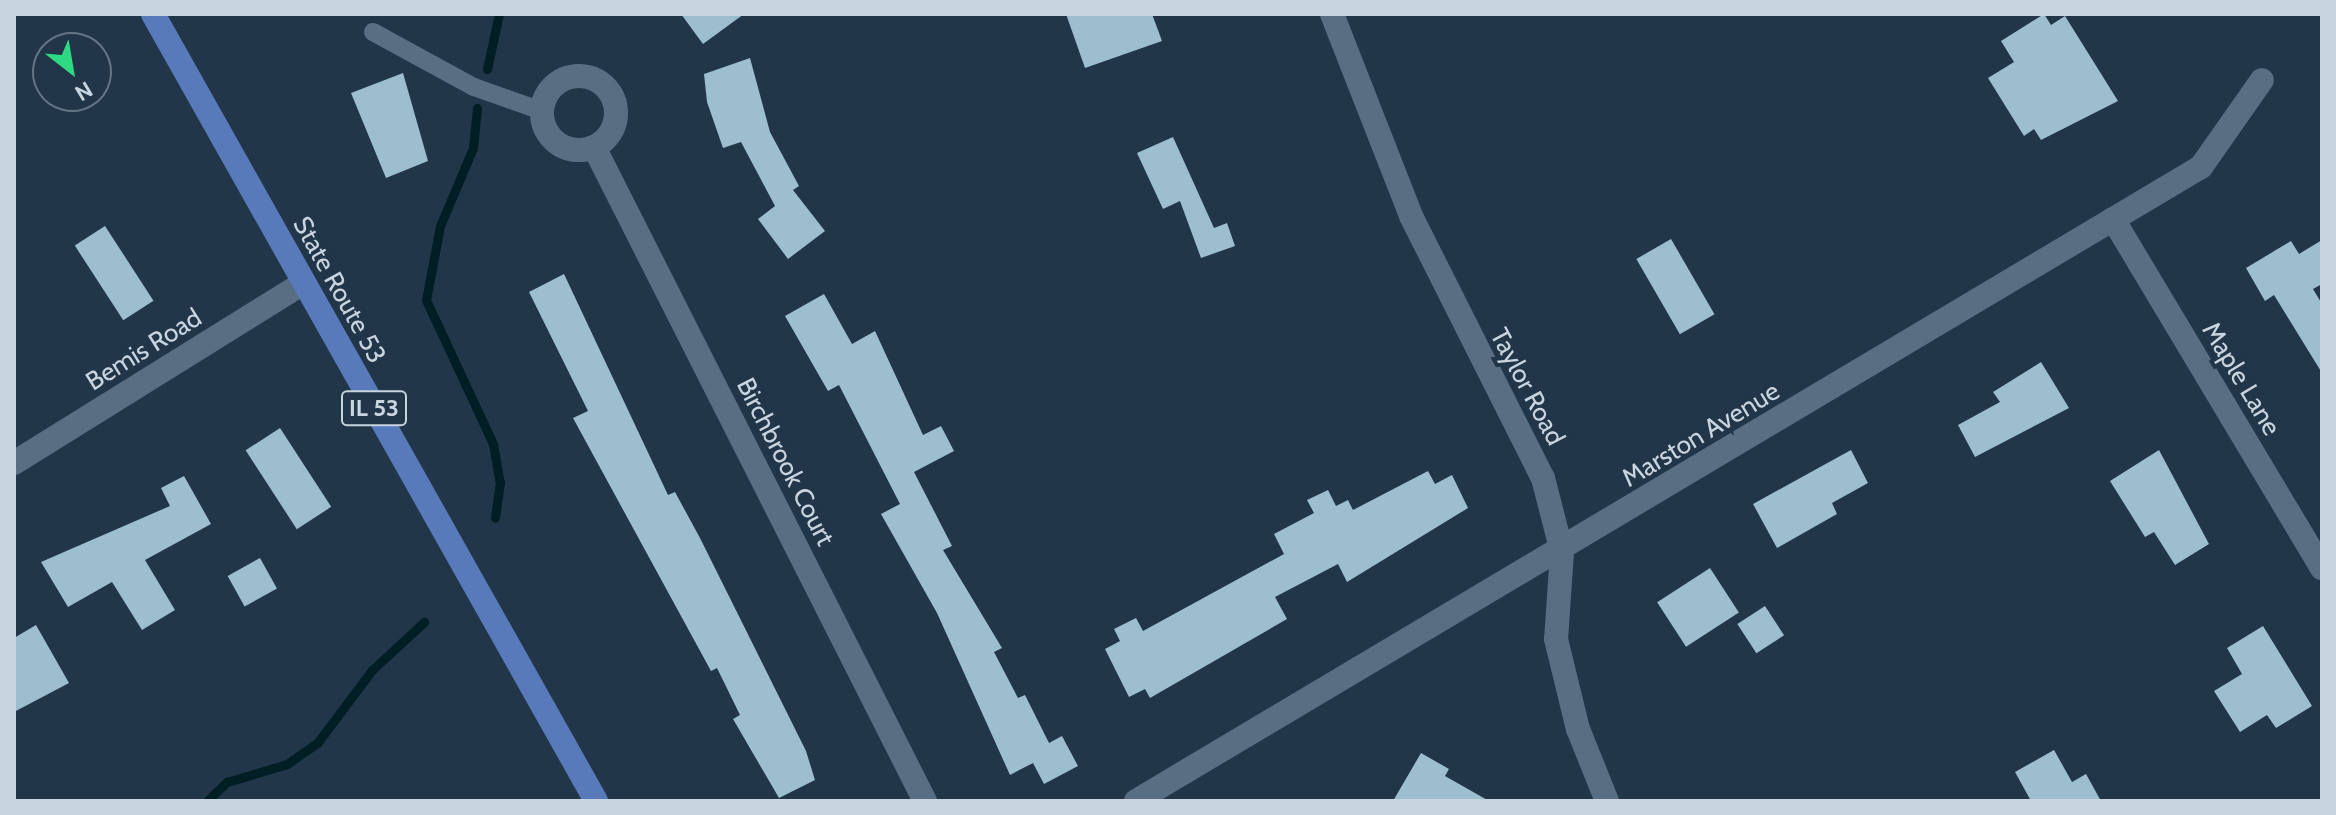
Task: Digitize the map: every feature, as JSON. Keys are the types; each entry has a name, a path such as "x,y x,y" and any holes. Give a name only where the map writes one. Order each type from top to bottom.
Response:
{"main road":[{"name":"State Route 53","path":"153,14 596,801"}],"street":[{"name":"Taylor Road","path":"1332,14 1417,229 1543,478 1562,552 1556,639 1578,729 1607,801"},
{"path":"569,77 598,81 616,114 594,147 564,148 549,136 542,111 554,85 569,77"},
{"name":"Marston Avenue","path":"1136,801 1562,552 2201,167 2262,80"},
{"name":"Birchbrook Court","path":"594,147 925,801"},
{"name":"Maple Lane","path":"2113,219 2322,568"},
{"name":"Bemis Road","path":"14,463 303,283"}],"lane":[{"path":"373,32 474,87 542,111"}],"building":[{"path":"681,14 744,14 703,44"},
{"path":"1066,14 1152,14 1162,41 1085,68"},
{"path":"2044,14 2051,25 2065,16 2118,101 2041,140 2034,129 2024,136 1988,78 2014,62 2001,41"},
{"path":"750,58 770,132 799,186 793,190 825,231 788,259 758,219 775,206 741,142 723,148 707,102 704,74"},
{"path":"403,73 428,161 386,178 351,93"},
{"path":"1173,137 1214,228 1227,223 1235,246 1201,258 1180,201 1163,209 1137,153"},
{"path":"105,226 153,301 123,320 75,246"},
{"path":"1671,239 1714,314 1680,334 1636,259"},
{"path":"2322,240 2322,284 2313,289 2322,304 2322,373 2274,295 2265,301 2246,268 2291,241 2299,254"},
{"path":"564,274 668,495 675,492 700,538 806,751 815,780 779,798 733,719 740,715 717,668 711,671 573,418 588,411 529,292"},
{"path":"824,294 852,344 875,331 923,435 941,426 954,451 914,472 952,546 943,550 1002,648 994,652 1018,698 1025,695 1049,743 1062,736 1078,766 1044,784 1033,763 1010,775 937,613 881,514 900,504 839,385 828,391 785,316"},
{"path":"2041,362 2069,408 1975,457 1958,425 2000,402 1993,392"},
{"path":"280,428 331,507 297,529 246,450"},
{"path":"1851,450 1868,483 1832,503 1837,514 1777,548 1753,504"},
{"path":"2159,450 2209,544 2175,565 2154,532 2145,537 2110,481"},
{"path":"1428,471 1435,484 1452,475 1468,508 1347,582 1338,564 1275,597 1287,619 1150,698 1145,689 1129,697 1105,649 1120,641 1114,629 1136,618 1143,631 1284,554 1274,534 1314,513 1307,500 1328,490 1336,506 1348,500 1353,510"},
{"path":"184,476 211,524 145,560 175,610 142,630 112,582 68,607 41,562 170,506 161,488"},
{"path":"260,558 277,589 245,607 228,576"},
{"path":"1710,568 1739,612 1686,647 1657,602"},
{"path":"1765,606 1784,635 1756,653 1737,624"},
{"path":"36,625 69,683 14,712 14,638"},
{"path":"2263,626 2312,706 2276,728 2267,715 2240,732 2214,691 2242,674 2227,648"},
{"path":"2054,750 2072,782 2086,774 2101,801 2031,801 2015,772"},
{"path":"1421,753 1449,769 1445,776 1489,801 1393,801"}],"waterway":[{"path":"487,69 499,14"},
{"path":"477,108 473,148 440,226 426,300 493,444 500,482 495,518"},
{"path":"207,801 227,782 287,764 318,742 372,670 424,622"}]}
